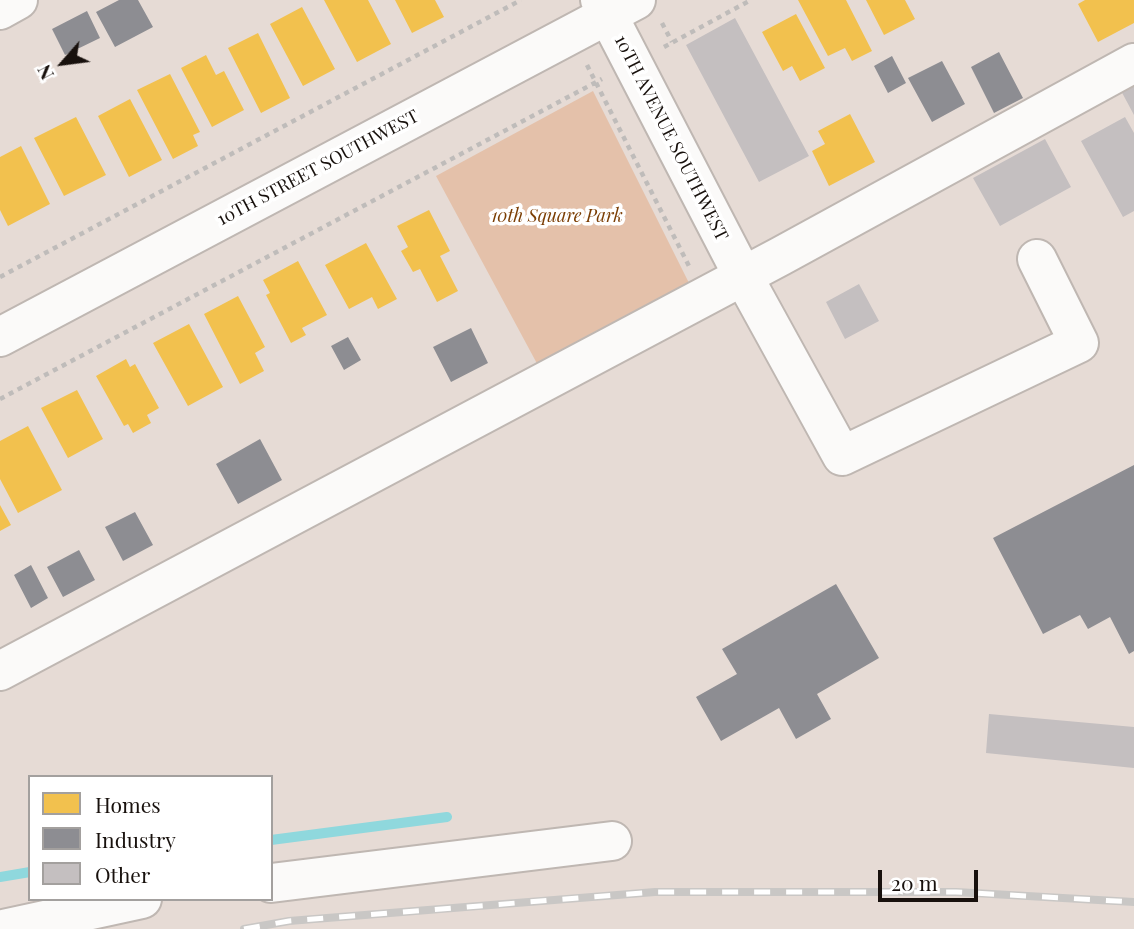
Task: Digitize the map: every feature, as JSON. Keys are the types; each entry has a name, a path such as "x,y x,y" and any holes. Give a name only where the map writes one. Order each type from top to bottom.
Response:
{"street":[{"path":"0,10 18,0"},
{"name":"10TH AVENUE SOUTHWEST","path":"625,7 743,276 842,456 1079,343 1037,259"},
{"name":"10TH STREET SOUTHWEST","path":"0,337 625,7"},
{"path":"0,671 704,297 1134,63"},
{"path":"273,883 612,841"},
{"path":"3,929 133,901"}],"path":[{"path":"0,277 521,0"},
{"path":"660,49 751,0"},
{"path":"625,7 672,42"},
{"path":"582,55 704,297"},
{"path":"0,399 607,77"}],"green space":[{"name":"10th Square Park","path":"593,91 692,289 541,371 436,176"}],"building: Homes":[{"path":"324,0 368,0 391,44 357,62"},
{"path":"395,0 435,0 444,17 412,33"},
{"path":"798,0 846,0 872,51 852,61 845,48 828,56"},
{"path":"866,0 905,0 915,19 884,35"},
{"path":"1085,0 1134,0 1134,23 1098,42 1078,4"},
{"path":"302,7 335,69 303,86 270,24"},
{"path":"796,14 825,68 800,81 792,66 783,71 762,32"},
{"path":"258,33 290,98 261,113 228,48"},
{"path":"206,55 216,75 224,71 244,110 212,127 181,68"},
{"path":"170,74 200,132 193,135 198,146 173,159 137,90"},
{"path":"130,99 162,160 129,177 98,116"},
{"path":"850,114 875,162 829,186 812,151 825,144 818,131"},
{"path":"76,117 106,175 64,196 34,138"},
{"path":"21,146 50,204 8,226 0,210 0,157"},
{"path":"429,210 450,251 440,256 458,291 437,302 420,269 413,272 401,251 408,247 397,226"},
{"path":"366,243 397,299 378,309 372,297 349,309 325,265"},
{"path":"298,261 327,315 302,328 306,335 291,343 266,295 270,293 263,280"},
{"path":"238,296 265,347 255,353 264,371 240,384 204,314"},
{"path":"189,324 223,387 188,406 153,343"},
{"path":"126,359 130,367 135,364 159,408 147,415 151,423 133,433 128,424 124,426 96,376"},
{"path":"77,390 103,439 68,458 41,408"},
{"path":"28,426 62,490 18,513 0,479 0,441"},
{"path":"0,505 11,525 0,531"}],"building: Industry":[{"path":"119,0 138,0 153,27 115,47 96,12"},
{"path":"87,11 100,38 65,55 52,29"},
{"path":"999,52 1023,98 994,113 971,67"},
{"path":"892,56 906,83 888,93 874,66"},
{"path":"942,61 965,104 932,122 908,78"},
{"path":"471,328 488,363 451,382 433,347"},
{"path":"348,337 361,360 344,370 331,346"},
{"path":"260,439 282,480 238,504 216,464"},
{"path":"1134,465 1134,651 1129,654 1110,617 1088,629 1080,615 1043,634 993,538"},
{"path":"135,512 153,545 123,561 105,527"},
{"path":"79,550 95,580 63,597 47,567"},
{"path":"31,565 48,598 31,608 14,575"},
{"path":"836,584 879,658 817,694 831,719 796,739 779,708 721,741 696,697 737,674 722,649"}],"building: Other":[{"path":"735,18 809,156 759,182 686,45"},
{"path":"1134,80 1134,115 1119,87"},
{"path":"1125,117 1134,133 1134,211 1123,217 1081,141"},
{"path":"1045,139 1071,187 1000,226 973,178"},
{"path":"859,284 879,321 845,339 826,302"},
{"path":"989,714 1134,727 1134,768 986,753"}],"waterway":[{"path":"273,840 447,817"},
{"path":"0,877 28,872"}],"railway":[{"path":"244,929 289,921 655,892 956,892 1134,902"}]}
